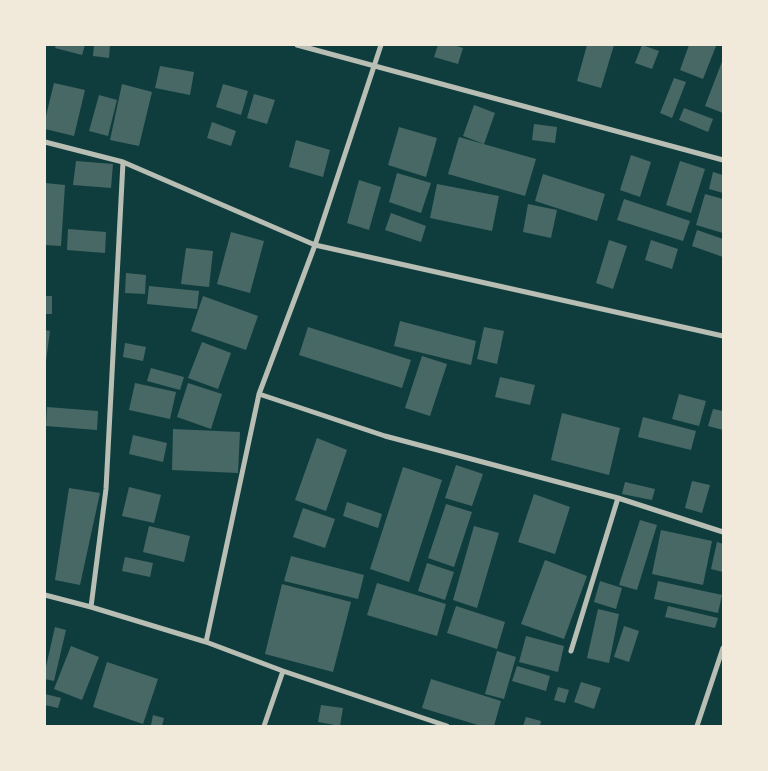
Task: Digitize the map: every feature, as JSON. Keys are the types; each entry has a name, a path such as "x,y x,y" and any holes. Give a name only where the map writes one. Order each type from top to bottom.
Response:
{"street":[{"path":"297,45 723,160"},
{"path":"206,642 259,394 315,245 381,45"},
{"path":"45,142 122,162 315,245 723,336"},
{"path":"91,607 106,489 122,162"},
{"path":"259,394 384,436 618,498 723,532"},
{"path":"571,651 618,498"},
{"path":"45,595 206,642 283,671 447,726"},
{"path":"697,726 723,648"},
{"path":"264,726 283,671"}],"building":[{"path":"56,45 85,45 82,55 55,48"},
{"path":"94,45 110,45 109,58 93,56"},
{"path":"438,45 453,45 463,48 458,64 434,57"},
{"path":"587,45 614,45 601,88 577,81"},
{"path":"642,45 659,51 652,69 635,63"},
{"path":"689,45 716,46 703,79 680,70"},
{"path":"723,59 723,113 705,106"},
{"path":"160,66 194,72 190,95 155,88"},
{"path":"674,78 686,82 672,118 660,113"},
{"path":"54,83 85,90 74,136 45,129 45,120"},
{"path":"122,84 152,92 139,146 110,140"},
{"path":"223,84 248,91 241,115 216,107"},
{"path":"254,94 275,100 267,124 247,118"},
{"path":"99,95 117,100 108,136 89,131"},
{"path":"474,105 495,113 484,144 463,136"},
{"path":"684,108 713,119 708,132 679,120"},
{"path":"212,122 236,131 231,146 207,138"},
{"path":"534,124 557,127 555,143 532,140"},
{"path":"399,127 437,138 426,177 388,165"},
{"path":"459,137 536,159 525,196 448,174"},
{"path":"296,140 330,150 323,177 289,167"},
{"path":"631,155 651,162 640,197 620,190"},
{"path":"76,161 113,164 111,188 73,185"},
{"path":"680,161 705,169 691,213 666,205"},
{"path":"713,172 723,175 723,193 709,189"},
{"path":"397,173 431,183 421,213 389,202"},
{"path":"543,174 605,194 597,221 535,201"},
{"path":"359,180 381,187 369,230 347,223"},
{"path":"45,183 65,185 61,246 45,245"},
{"path":"437,184 499,196 492,231 430,218"},
{"path":"705,194 723,199 723,233 696,225"},
{"path":"624,199 690,221 683,241 617,220"},
{"path":"528,204 557,210 551,238 523,232"},
{"path":"391,213 426,226 421,242 385,230"},
{"path":"68,229 106,232 105,253 67,250"},
{"path":"697,230 723,239 723,257 692,246"},
{"path":"231,232 264,241 250,293 217,284"},
{"path":"609,240 627,246 613,289 596,283"},
{"path":"651,240 678,249 672,269 645,260"},
{"path":"186,248 213,251 209,287 181,284"},
{"path":"126,273 146,275 145,294 125,293"},
{"path":"149,286 199,291 197,309 147,304"},
{"path":"45,296 52,296 52,314 45,314"},
{"path":"203,296 258,316 246,350 191,331"},
{"path":"400,321 476,341 471,365 394,346"},
{"path":"308,327 411,360 402,388 299,355"},
{"path":"484,327 504,331 497,364 477,359"},
{"path":"45,330 50,331 46,361 45,361"},
{"path":"202,342 231,353 218,389 188,378"},
{"path":"125,343 146,347 143,361 123,357"},
{"path":"422,356 447,364 430,416 405,408"},
{"path":"151,368 184,377 180,390 147,381"},
{"path":"500,377 535,385 530,405 495,397"},
{"path":"135,383 176,392 170,419 129,410"},
{"path":"188,383 222,394 211,429 177,417"},
{"path":"679,394 706,401 699,426 672,419"},
{"path":"47,407 98,411 97,430 46,426"},
{"path":"713,409 723,411 723,430 708,426"},
{"path":"562,413 620,428 609,475 551,460"},
{"path":"643,417 696,431 691,450 638,437"},
{"path":"173,429 240,432 238,473 172,470"},
{"path":"133,435 167,443 163,462 129,454"},
{"path":"317,438 347,450 326,511 295,500"},
{"path":"456,465 483,474 472,506 445,498"},
{"path":"403,467 442,480 409,582 370,569"},
{"path":"692,481 710,485 702,513 685,508"},
{"path":"625,482 655,489 652,500 622,494"},
{"path":"129,487 161,495 154,523 122,516"},
{"path":"69,488 100,493 80,585 55,580"},
{"path":"534,494 570,507 555,554 518,542"},
{"path":"347,502 382,514 378,528 343,516"},
{"path":"446,504 472,512 454,567 428,558"},
{"path":"303,508 335,519 325,548 293,537"},
{"path":"640,520 657,525 637,590 619,585"},
{"path":"149,526 190,536 184,562 143,552"},
{"path":"474,526 499,533 477,608 453,600"},
{"path":"661,530 712,541 703,585 652,574"},
{"path":"717,542 723,544 723,572 711,569"},
{"path":"291,556 364,575 358,599 284,581"},
{"path":"125,557 153,563 150,577 122,571"},
{"path":"545,560 587,576 564,639 521,624"},
{"path":"427,563 454,572 445,600 418,591"},
{"path":"600,581 622,588 616,609 594,602"},
{"path":"658,581 722,595 718,613 654,599"},
{"path":"377,583 446,604 437,636 367,615"},
{"path":"282,584 351,602 333,672 265,654"},
{"path":"456,606 505,622 497,649 447,633"},
{"path":"668,606 718,618 715,628 665,617"},
{"path":"598,609 619,614 609,663 587,658"},
{"path":"624,626 639,631 629,662 614,657"},
{"path":"55,627 66,630 54,681 45,679 45,671"},
{"path":"526,636 564,646 558,672 519,662"},
{"path":"71,646 99,657 82,700 54,689"},
{"path":"497,651 516,657 504,699 485,694"},
{"path":"107,662 158,679 143,724 93,707"},
{"path":"517,666 550,676 546,691 512,681"},
{"path":"431,679 501,701 494,726 481,726 422,708"},
{"path":"581,682 601,688 594,709 574,702"},
{"path":"558,687 569,690 565,703 554,700"},
{"path":"45,694 61,698 58,708 45,705"},
{"path":"321,705 343,708 340,726 318,722"},
{"path":"153,715 164,718 162,726 151,725"},
{"path":"526,717 541,721 540,726 523,726"}]}
